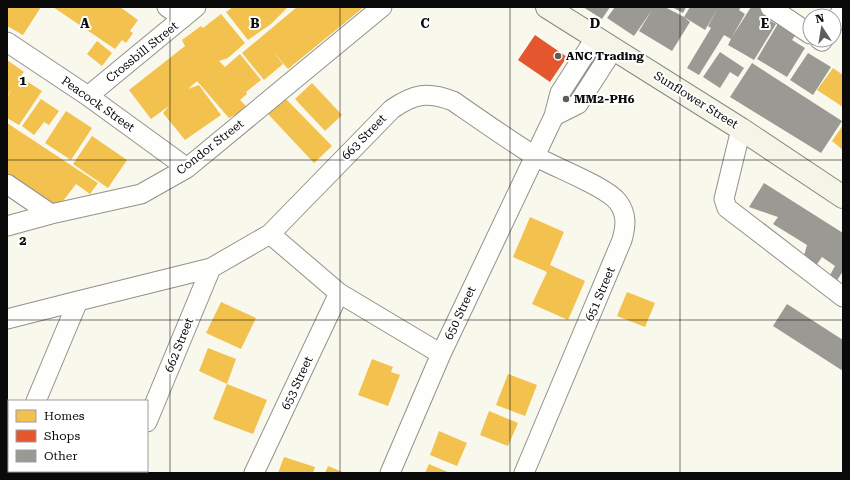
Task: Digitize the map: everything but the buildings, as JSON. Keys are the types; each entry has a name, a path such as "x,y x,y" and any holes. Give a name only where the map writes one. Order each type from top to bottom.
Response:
{"main road":[{"name":"Sunflower Street","path":"547,7 741,129 843,197"}],"street":[{"path":"167,7 190,12"},
{"name":"Condor Street","path":"7,226 51,214 141,194 187,168 382,7"},
{"path":"770,7 802,29"},
{"name":"Crossbill Street","path":"88,96 190,12"},
{"name":"650 Street","path":"390,473 441,354 554,116 560,93 596,37"},
{"name":"Peacock Street","path":"7,42 88,96 187,168"},
{"path":"554,116 578,104 614,48"},
{"name":"663 Street","path":"7,319 211,268 270,234 392,109 406,100 421,95 438,95 453,101 534,156"},
{"path":"741,129 724,199 727,208 843,297"},
{"name":"651 Street","path":"524,473 622,240 626,226 624,213 617,201 607,192 534,156"},
{"path":"7,184 51,214"},
{"path":"270,234 339,293 441,354"},
{"name":"662 Street","path":"148,420 211,268"},
{"name":"653 Street","path":"254,473 339,293"},
{"path":"36,400 78,301"}],"place":[{"name":"ANC Trading","path":"558,56"},
{"name":"MM2-PH6","path":"566,99"}]}
